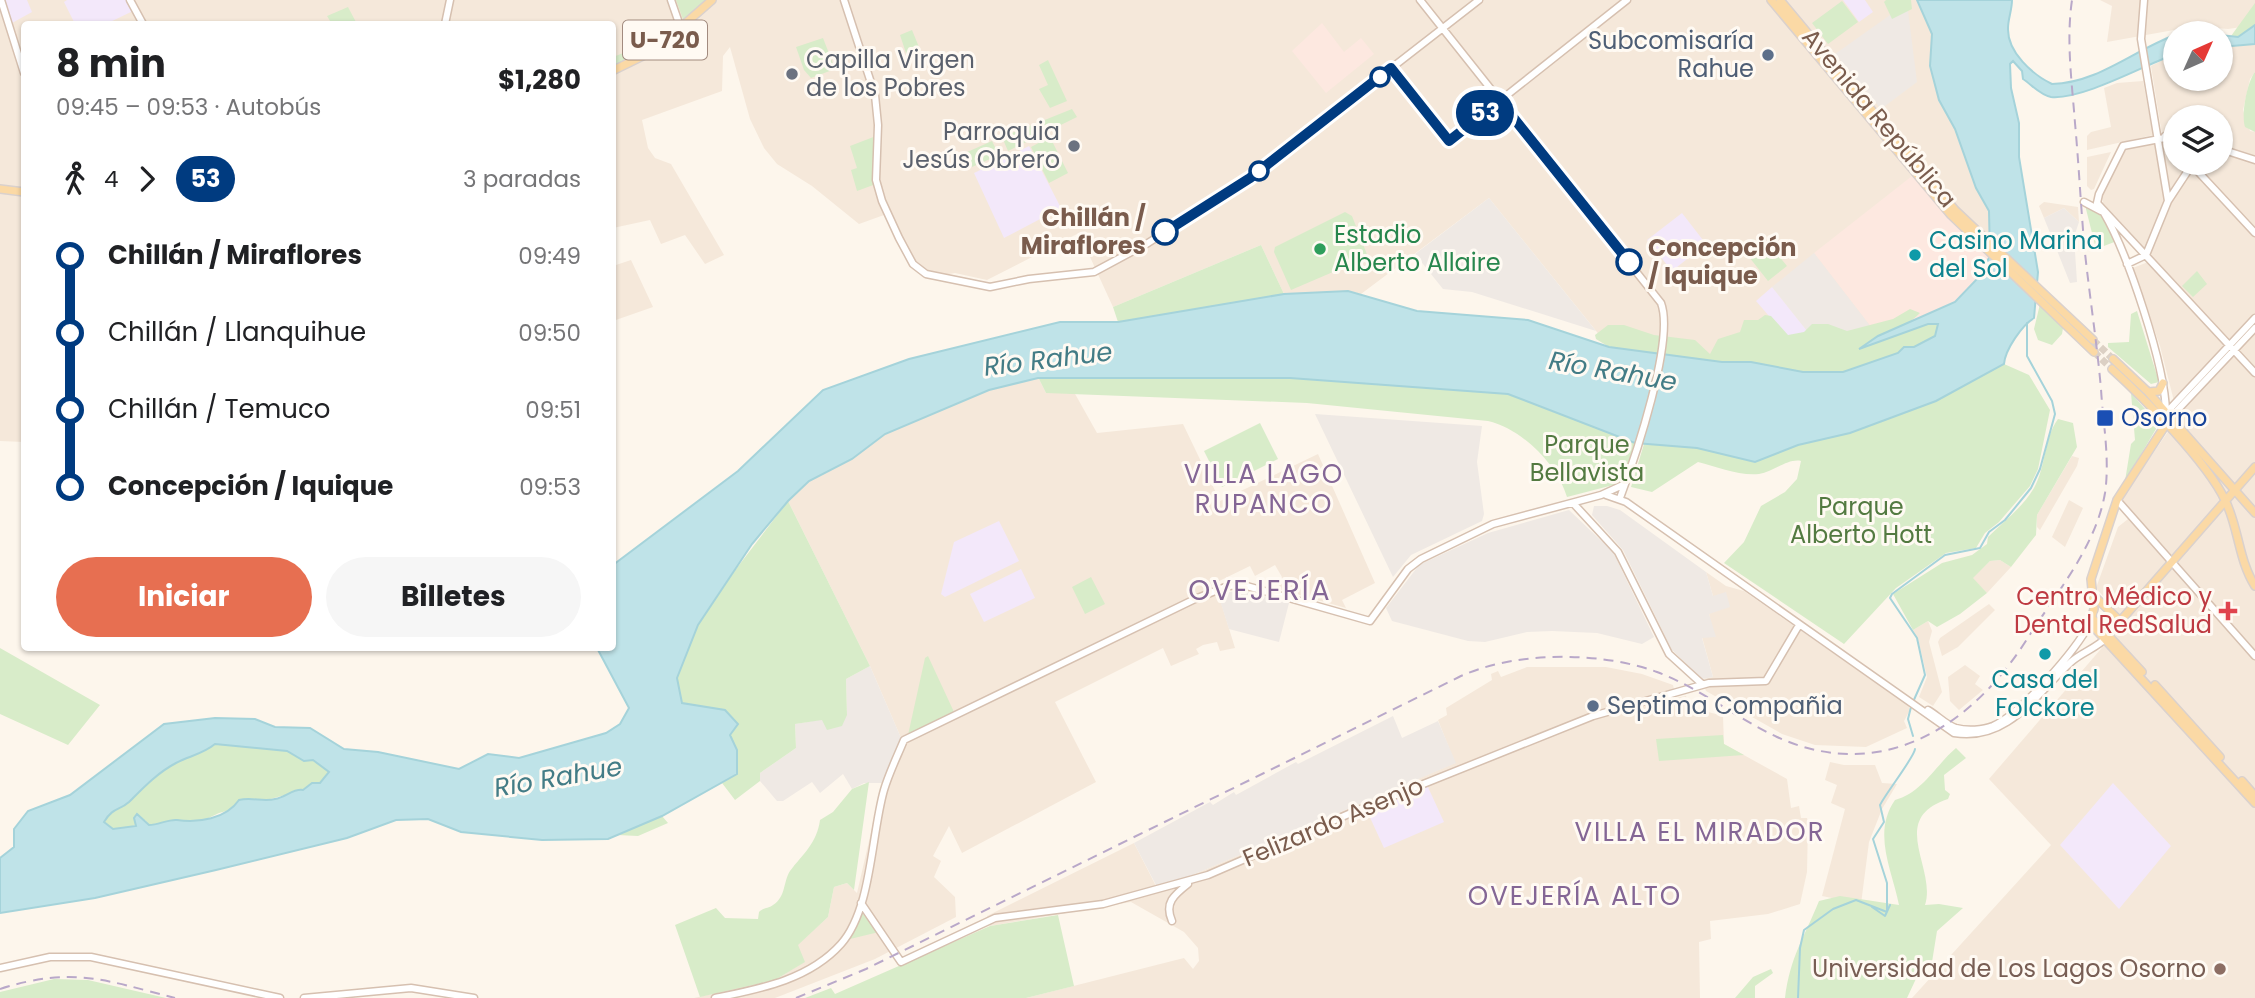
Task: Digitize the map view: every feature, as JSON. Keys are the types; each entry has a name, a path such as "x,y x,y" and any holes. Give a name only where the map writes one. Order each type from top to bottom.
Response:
{"main road":[{"name":"U-720","path":"616,69 655,50 712,0"},
{"name":"Avenida República","path":"1771,0 1800,29 1976,235 2041,295"},
{"name":"Avenida República","path":"1780,0 1800,29"},
{"path":"0,189 21,192"},
{"path":"2041,295 2093,340"},
{"path":"2041,295 2094,352"},
{"path":"2113,359 2148,392 2226,501 2236,525 2242,562 2255,586"},
{"path":"2112,369 2167,418 2255,513"},
{"path":"2148,392 2159,391 2163,383"},
{"path":"2167,418 2117,500 2091,579 2094,609 2091,621 2255,796"},
{"path":"2106,637 2255,467"},
{"path":"2093,594 2120,621"},
{"path":"2094,609 2100,606 2108,612 2106,637 2255,803"}],"street":[{"path":"1,0 21,63"},
{"path":"130,0 141,21"},
{"path":"446,21 450,0"},
{"path":"671,0 680,26"},
{"path":"844,0 875,94 878,125 876,176 881,201 919,270 936,277 990,287 1029,279 1094,272 1199,212 1250,178 1479,0"},
{"path":"1420,0 1661,303 1665,313 1664,336 1638,447 1620,498"},
{"path":"1391,68 1449,141 1627,0"},
{"path":"2144,0 2141,40 2157,127 2162,136 2168,201"},
{"path":"2162,136 2123,146 2098,199 2127,264 2163,383 2167,418"},
{"path":"2233,153 2255,160"},
{"path":"2127,264 2146,255 2168,201 2184,175"},
{"path":"2203,175 2255,233"},
{"path":"2101,188 2086,199 2108,221"},
{"path":"2098,199 2127,235 2255,373"},
{"path":"2167,418 2255,318"},
{"path":"2232,347 2255,328"},
{"path":"715,998 781,982 817,963 844,940 861,903 884,789 904,740 1195,599 1228,586 1242,585 1370,621 1416,561 1487,527 1601,495 1625,484"},
{"path":"1601,495 1620,498 1800,625 1954,727 1978,729 1999,723 2077,656 2106,637"},
{"path":"2117,500 2255,656"},
{"path":"1573,503 1618,552 1669,654 1702,684"},
{"path":"2026,702 2063,661 2091,621"},
{"name":"Felizardo Asenjo","path":"861,903 901,962 995,919 1103,904 1192,881 1576,722 1702,684 1744,679 1766,681 1800,625"},
{"path":"1172,921 1169,909 1171,900 1192,881"},
{"path":"0,968 50,957 91,957 280,998"},
{"path":"304,998 411,988 474,998"}],"shaded area":[{"path":"0,0 1917,0 1932,34 1930,66 1939,100 1955,129 1976,188 1989,211 1990,256 1843,372 1609,347 1489,198 1361,294 1348,291 1284,294 1261,245 1113,307 1079,233 987,280 955,273 927,278 916,270 884,215 859,224 812,186 777,164 764,148 750,119 730,47 723,56 722,91 642,120 648,148 655,158 671,164 724,255 705,264 685,235 661,244 650,220 616,227 616,21 21,21 21,442 0,441"},
{"path":"5,0 27,0 32,12 12,23"},
{"path":"131,0 135,10 112,21 74,21 64,2"},
{"path":"1843,0 1865,0 1873,12 1859,22"},
{"path":"2100,0 2255,0 2255,25 2233,28 2233,21 2163,21 2163,32 2107,42 2112,6"},
{"path":"1907,3 1917,82 1881,109 1835,54"},
{"path":"1322,23 1344,52 1361,38 1374,54 1326,93 1292,51"},
{"path":"2255,44 2255,72 2250,79 2243,110 2250,131 2255,132 2255,998 1912,998 2051,845 1989,779 2125,621 2096,588 2118,527 2133,515 2121,500 2178,417 2160,346 2133,268 2148,262 2151,255 2103,203 2102,196 2125,150 2163,141 2151,66 2163,60 2163,91 2233,91 2233,46"},
{"path":"2143,81 2153,135 2087,150 2087,136 2091,132 2111,127 2104,88 2117,83"},
{"path":"1029,146 1061,208 1004,238 974,173"},
{"path":"2111,152 2094,189 2091,190 2087,186 2087,157"},
{"path":"1912,176 1990,256 1978,278 1955,302 1878,336 1814,253"},
{"path":"1489,198 1596,331 1472,292 1443,289 1415,254"},
{"path":"2044,202 2078,207 2079,222 2064,208 2044,218 2039,206"},
{"path":"2064,208 2079,222 2074,237 2077,282 2070,283 2044,218"},
{"path":"1682,213 1706,244 1672,271 1647,240"},
{"path":"1814,253 1878,336 1859,349 1811,336 1772,287"},
{"path":"631,260 653,307 616,320 616,265"},
{"path":"1772,287 1811,336 1787,337 1756,301"},
{"path":"1038,377 1046,393 1074,392 1097,433 1183,424 1220,501 1318,454 1375,583 1342,600 1346,608 1278,589 1282,577 1275,565 1255,576 1250,566 1215,583 1235,648 1220,651 1217,642 1203,645 1196,649 1199,654 1171,666 1163,648 1055,702 1096,782 962,853 949,826 933,856 941,861 934,877 955,897 956,917 875,959 775,998 694,998 775,980 804,962 797,945 828,917 834,887 847,883 857,893 881,789 901,738 870,666 788,501 809,481 852,459 885,434 989,390"},
{"path":"1315,414 1482,426 1477,462 1484,514 1482,521 1411,555 1393,577"},
{"path":"2072,456 2079,458 2077,466 2040,530 2037,527 2037,515"},
{"path":"2069,500 2083,508 2065,547 2052,537"},
{"path":"1594,506 1620,510 1706,572 1713,596 1726,592 1730,607 1709,614 1716,637 1702,638 1713,677 1702,679 1672,650 1623,550 1592,515"},
{"path":"1569,510 1613,552 1654,637 1642,644 1597,633 1552,631 1527,632 1485,642 1468,641 1392,621 1386,608 1419,565 1488,533"},
{"path":"999,521 1019,561 945,597 941,594 954,542"},
{"path":"2000,560 2011,567 1987,593 1972,578 1990,561"},
{"path":"1021,569 1035,598 984,622 970,594"},
{"path":"1706,572 1726,586 1744,591 1908,705 1910,710 1904,721 1907,728 1866,747 1815,745 1782,734 1706,691 1702,679 1713,677 1702,637 1712,637 1709,613 1713,596"},
{"path":"1242,590 1289,603 1279,642 1229,629 1218,594"},
{"path":"1989,604 1995,610 1958,647 1942,656 1938,642 1940,638"},
{"path":"1928,621 1932,631 1929,642 1942,692 1933,706 1919,697 1927,677 1918,639 1913,630"},
{"path":"1965,665 1980,676 1975,684 1983,690 1959,710 1950,701 1948,677"},
{"path":"870,666 901,738 882,783 864,783 852,789 843,774 820,793 812,782 783,801 777,801 760,781 760,773 796,748 795,724 847,715 846,679"},
{"path":"1527,667 1606,667 1642,674 1673,685 1676,698 1686,696 1690,707 1723,716 1724,744 1787,779 1791,808 1799,806 1801,818 1807,818 1808,823 1807,872 1800,904 1768,914 1710,921 1711,939 1699,942 1700,998 1026,998 1184,958 1193,969 1199,961 1198,948 1184,932 1131,902 990,926 987,916 1134,843 1156,886 1176,882 1455,763 1438,720 1447,715 1446,708 1492,680 1491,674 1498,671 1501,677"},
{"path":"1393,716 1402,738 1438,721 1456,763 1176,882 1157,887 1134,843 1210,802 1213,805 1234,792 1236,795 1296,762 1298,764"},
{"path":"1830,762 1875,765 1882,783 1897,784 1882,809 1869,842 1861,904 1822,896 1845,809 1831,803 1837,785 1825,780"},
{"path":"2113,783 2171,846 2119,909 2060,845"},
{"path":"1427,785 1444,822 1384,848 1367,811"}],"green space":[{"path":"676,0 709,0 684,22"},
{"path":"1911,0 1912,9 1892,19 1884,2"},
{"path":"1842,1 1858,22 1828,44 1812,23"},
{"path":"2255,3 2255,25 2238,37 2233,36"},
{"path":"348,7 355,21 330,21 327,16"},
{"path":"671,20 675,29 653,49 616,68 616,56 649,43 645,29"},
{"path":"912,30 921,52 907,56 900,35"},
{"path":"823,38 835,69 811,78 804,70 796,47"},
{"path":"1048,60 1067,101 1050,108 1039,89 1048,85 1039,65"},
{"path":"2255,72 2255,132 2245,127 2244,107"},
{"path":"1072,109 1077,117 1008,151 1002,137"},
{"path":"876,136 876,184 857,191 851,170 857,168 850,146"},
{"path":"1050,137 1068,173 1049,183 1031,147"},
{"path":"992,141 999,155 972,167 965,153"},
{"path":"2085,205 2100,213 2117,241 2096,249"},
{"name":"Estadio Alberto Allaire","path":"1345,212 1352,216 1368,257 1291,290 1274,252 1275,247"},
{"path":"1753,239 1761,249 1768,243 1787,266 1768,281 1742,248"},
{"path":"1261,245 1284,294 1118,322 1113,307"},
{"path":"2197,271 2207,284 2193,297 2182,286"},
{"path":"2040,304 2063,328 2062,334 2052,345 2038,340 2034,329"},
{"path":"1910,309 1920,313 1906,324 1862,348 1928,324 1939,324 1935,336 1914,347 1904,347 1898,353 1843,372 1803,372 1751,362 1722,362 1609,347 1596,339 1595,335 1608,325 1624,325 1654,335 1695,340 1710,354 1718,339 1740,332 1744,320 1758,320 1765,315 1771,316 1788,335 1804,332 1812,324 1828,324 1847,331 1893,319"},
{"path":"2137,311 2159,382 2151,384 2108,347 2108,343 2129,342 2131,314"},
{"name":"Parque Alberto Hott","path":"2004,364 2029,375 2050,410 2038,469 2030,486 1999,522 1985,533 1976,548 1946,553 1896,588 1844,644 1724,563 1744,542 1761,506 1785,492 1797,479 1801,461 1791,461 1759,474 1728,471 1698,462 1652,492 1631,487 1644,444 1697,448 1755,462 1798,445 1850,433 1936,401"},
{"name":"Parque Bellavista","path":"1038,377 1290,378 1508,394 1635,443 1621,483 1567,497 1555,472 1536,450 1513,432 1488,421 1307,403 1046,393"},
{"path":"2131,393 2152,417 2156,429 2125,481 2131,444 2135,440"},
{"path":"2058,419 2073,423 2077,447 2037,515 2036,535 2011,567 2000,560 1990,561 1973,578 1987,593 1960,614 1937,627 1928,621 1913,630 1893,594 1942,563 1972,555 1987,544 1988,537 2034,488 2050,435"},
{"path":"1260,423 1278,459 1222,487 1204,451"},
{"path":"788,501 870,666 846,679 847,715 842,726 827,730 822,720 795,724 796,748 760,773 760,781 735,800 722,783 737,774 734,746 729,737 714,724 678,707 673,678 694,624"},
{"path":"1091,577 1105,604 1085,614 1072,587"},
{"path":"0,648 100,705 68,745 0,714"},
{"path":"928,656 954,712 908,735 925,658"},
{"path":"1723,735 1724,744 1744,755 1659,761 1656,739"},
{"path":"215,744 287,751 304,761 313,760 329,772 320,783 312,783 303,790 219,813 198,823 175,820 149,825 145,820 126,829 113,829 104,821 163,771"},
{"path":"1956,748 1966,758 1944,775 1945,790 1950,794 1948,799 1930,808 1920,819 1917,832 1927,891 1925,905 1963,908 1937,931 1932,962 1921,968 1907,998 1785,998 1794,959 1819,901 1840,896 1899,905 1884,838 1888,813 1895,800 1921,785"},
{"path":"869,782 854,890 847,883 834,887 828,917 798,945 805,962 775,980 700,997 675,925 716,908 725,918 758,919 759,912 780,898 790,871 813,842 820,820 833,812 852,789"},
{"path":"662,816 668,823 638,836 617,835"},
{"path":"861,912 879,932 850,939"},
{"path":"1058,915 1074,986 1026,998 805,998 831,988 835,994 990,926"},
{"path":"1771,969 1773,973 1755,986 1755,998 1735,998 1753,977"},
{"path":"54,979 88,980 166,998 0,998 0,992"}],"water":[{"name":"Río Rahue","path":"1917,0 2012,0 2008,28 2012,46 2029,69 2052,84 2085,78 2163,40 2163,59 2096,88 2064,96 2051,97 2043,94 2023,79 2022,71 2013,61 2010,64 2011,88 2019,123 2019,157 2038,272 2034,318 2015,338 2004,364 1936,401 1850,433 1798,445 1755,462 1697,448 1635,443 1508,394 1290,378 1038,378 989,390 885,434 852,459 809,481 788,501 752,544 698,625 677,678 682,703 725,710 738,724 730,735 737,750 737,774 662,816 608,839 542,840 461,832 428,819 396,820 347,838 216,870 95,898 0,913 0,858 14,847 14,829 28,811 70,795 164,724 215,718 255,719 275,727 310,728 344,749 378,752 459,769 488,754 519,758 606,733 620,724 629,708 599,651 616,651 616,563 738,471 823,390 909,359 1060,322 1118,322 1284,294 1348,291 1417,311 1528,320 1609,347 1722,362 1751,362 1803,372 1843,372 1898,353 1904,347 1914,347 1935,336 1938,324 1928,324 1859,349 1878,336 1955,302 1978,278 1990,256 1989,211 1976,188 1955,129 1939,100 1930,66 1932,34","holes":["215,744 287,751 304,761 313,760 329,772 320,783 312,783 303,790 296,790 279,798 239,800 227,812 194,821 174,820 149,825 137,814 134,818 136,826 113,829 104,822 110,814 129,802 163,771"]},
{"path":"2255,25 2255,44 2233,46 2233,36 2238,37"}],"waterway":[{"path":"1913,702 1925,675 1917,638 1890,598 1892,594 1945,555 1980,548 1989,532 2005,520 2031,488 2040,469 2055,414 2052,401 2027,356 2027,323"},
{"path":"1911,707 1908,719 1913,736"},
{"path":"1798,998 1800,948 1804,930 1833,909 1856,900 1887,912 1887,883 1873,839 1884,822 1880,805 1915,749"},
{"path":"1872,907 1885,916 1890,905"}],"tunnel":[{"path":"2093,340 2113,359"},
{"path":"2094,352 2112,369"}],"railway":[{"path":"796,998 866,969 1459,677 1505,662 1531,658 1584,657 1634,665 1688,686 1777,737 1816,750 1853,754 1889,750 1922,738 1953,720 1981,696 2007,668 2063,585 2093,532 2105,493 2106,441 2085,253 2071,77 2072,0"},
{"path":"0,989 25,982 69,977 108,981 175,998"}],"bus line":[{"name":"53","path":"1165,232 1250,178 1391,68 1449,141 1500,101 1629,262"}],"place":[{"name":"Subcomisaría Rahue","path":"1768,55"},
{"name":"Capilla Virgen de los Pobres","path":"792,74"},
{"name":"Parroquia Jesús Obrero","path":"1074,146"},
{"name":"Chillán / Miraflores","path":"1165,232"},
{"name":"Estadio Alberto Allaire","path":"1320,249"},
{"name":"Casino Marina del Sol","path":"1915,255"},
{"name":"Concepción / Iquique","path":"1629,262"},
{"name":"Osorno","path":"2105,418"},
{"name":"Centro Médico y Dental RedSalud","path":"2228,611"},
{"name":"Casa del Folckore","path":"2045,654"},
{"name":"Septima Compañia","path":"1593,706"},
{"name":"Universidad de Los Lagos Osorno","path":"2220,969"}],"district":[{"name":"VILLA LAGO RUPANCO","path":"1264,489"},
{"name":"OVEJERÍA","path":"1260,590"},
{"name":"VILLA EL MIRADOR","path":"1700,832"},
{"name":"OVEJERÍA ALTO","path":"1575,896"}]}
